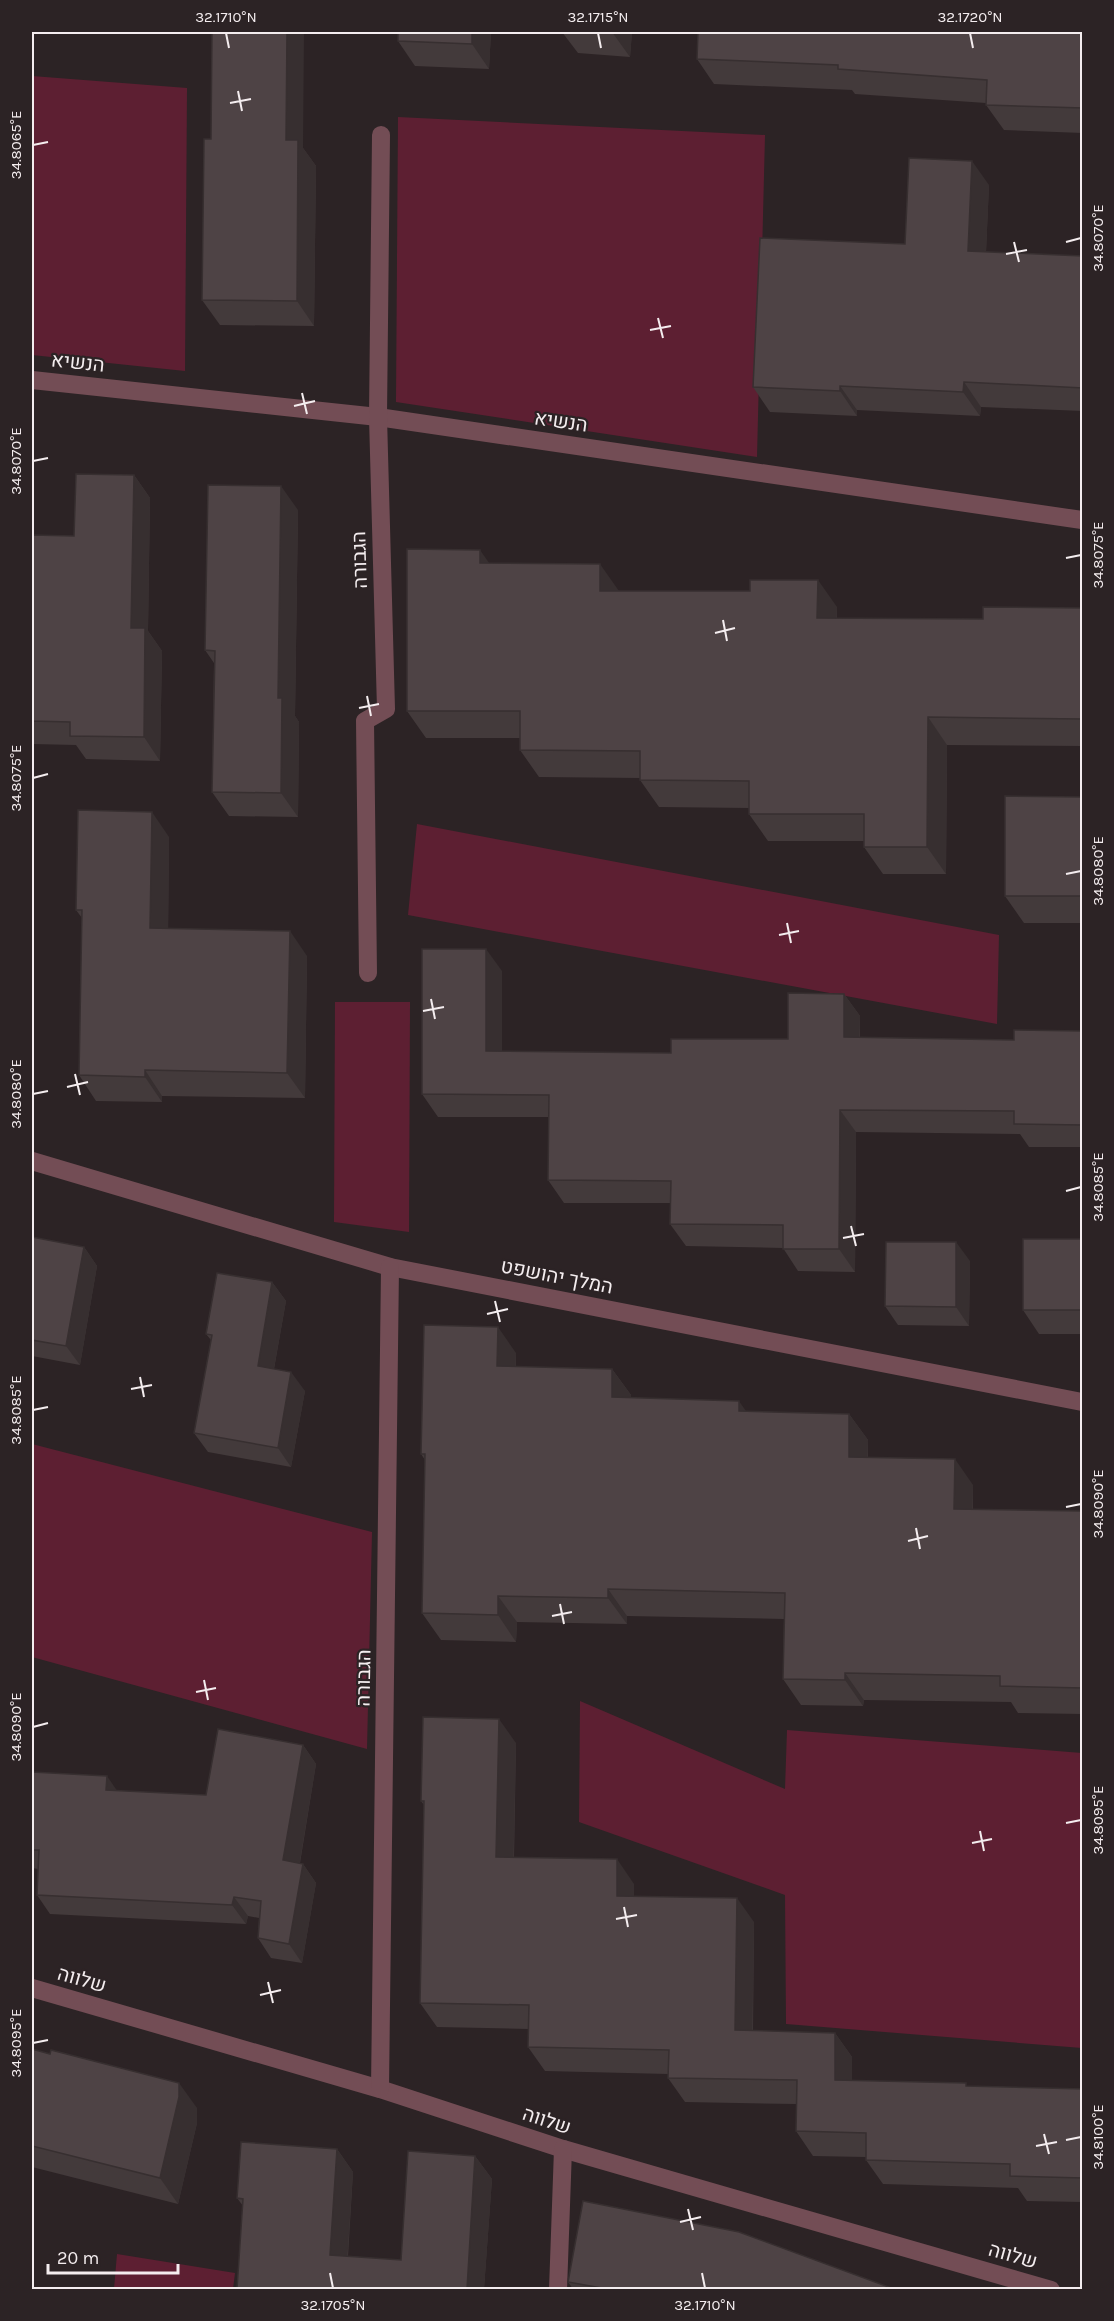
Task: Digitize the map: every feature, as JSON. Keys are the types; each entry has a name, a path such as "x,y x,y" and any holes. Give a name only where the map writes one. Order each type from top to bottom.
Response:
{"street":[{"name":"הגבורה","path":"368,973 366,722 386,709 378,417 381,135"},
{"name":"הנשיא","path":"32,380 378,417 1083,520"},
{"name":"המלך יהושפט","path":"32,1161 390,1267 1083,1402"},
{"name":"הגבורה","path":"380,2089 390,1267"},
{"name":"שלווה","path":"32,1988 380,2089 563,2149 1051,2289"},
{"path":"558,2289 563,2149"}],"shaded area":[{"path":"32,76 187,88 185,371 32,355"},
{"path":"398,117 765,135 757,457 396,402"},
{"path":"417,824 999,935 997,1024 408,915"},
{"path":"335,1002 410,1002 409,1232 334,1222"},
{"path":"32,1444 372,1532 367,1749 32,1657"},
{"path":"580,1701 785,1789 787,1730 1082,1753 1082,2048 786,2024 785,1895 579,1822"},
{"path":"117,2254 235,2273 233,2289 114,2289"}],"building":[{"path":"212,32 287,32 286,140 298,140 297,301 202,300 204,139 211,139"},
{"path":"398,32 472,32 472,44 398,41"},
{"path":"698,32 1083,32 1083,108 986,105 987,80 838,69 838,65 697,59"},
{"path":"909,158 972,161 968,251 1083,256 1083,388 964,382 963,392 840,386 840,391 753,387 760,238 905,244"},
{"path":"76,474 134,475 131,628 145,628 144,737 70,736 70,722 32,721 32,535 74,536"},
{"path":"208,485 281,486 278,698 282,698 281,793 212,792 215,651 205,650"},
{"path":"407,549 480,550 480,563 600,564 600,591 750,591 750,580 818,580 817,618 983,619 983,607 1083,608 1083,719 928,717 927,847 864,847 864,814 749,814 749,781 640,780 640,751 520,750 520,711 407,711"},
{"path":"1005,796 1083,797 1083,896 1005,896"},
{"path":"78,810 152,812 150,928 290,931 287,1073 145,1070 145,1077 79,1075 82,910 76,910"},
{"path":"422,949 486,949 486,1051 671,1053 671,1039 788,1039 788,993 844,994 844,1037 1014,1040 1014,1030 1083,1031 1083,1125 1014,1124 1014,1111 840,1110 839,1249 783,1249 783,1225 670,1224 671,1181 548,1180 549,1095 422,1094"},
{"path":"32,1237 84,1247 66,1346 32,1340"},
{"path":"1023,1239 1083,1239 1083,1310 1023,1310"},
{"path":"886,1242 956,1242 956,1307 885,1306"},
{"path":"217,1273 272,1282 258,1366 291,1372 278,1448 194,1433 212,1335 206,1334"},
{"path":"424,1325 498,1327 497,1366 612,1369 612,1397 739,1401 739,1411 849,1414 849,1457 955,1459 954,1509 1083,1511 1083,1688 1000,1686 1000,1676 845,1673 845,1680 783,1679 785,1593 608,1589 608,1598 498,1596 498,1615 422,1613 425,1454 421,1454"},
{"path":"423,1717 499,1719 496,1857 617,1859 617,1896 737,1898 735,2030 835,2033 835,2080 1083,2089 1083,2178 1010,2176 1010,2164 866,2160 866,2133 796,2131 797,2080 668,2078 669,2050 528,2047 529,2005 420,2003 424,1801 421,1801"},
{"path":"218,1729 303,1745 283,1860 303,1864 289,1944 258,1938 261,1901 234,1897 232,1905 37,1895 39,1850 32,1850 32,1772 107,1776 106,1790 206,1795"},
{"path":"32,2049 50,2054 51,2050 179,2083 179,2097 160,2178 32,2146"},
{"path":"241,2142 337,2149 330,2255 401,2260 408,2151 475,2156 467,2289 237,2289 243,2199 237,2198"},
{"path":"583,2201 739,2232 894,2289 601,2289 568,2282"}]}
